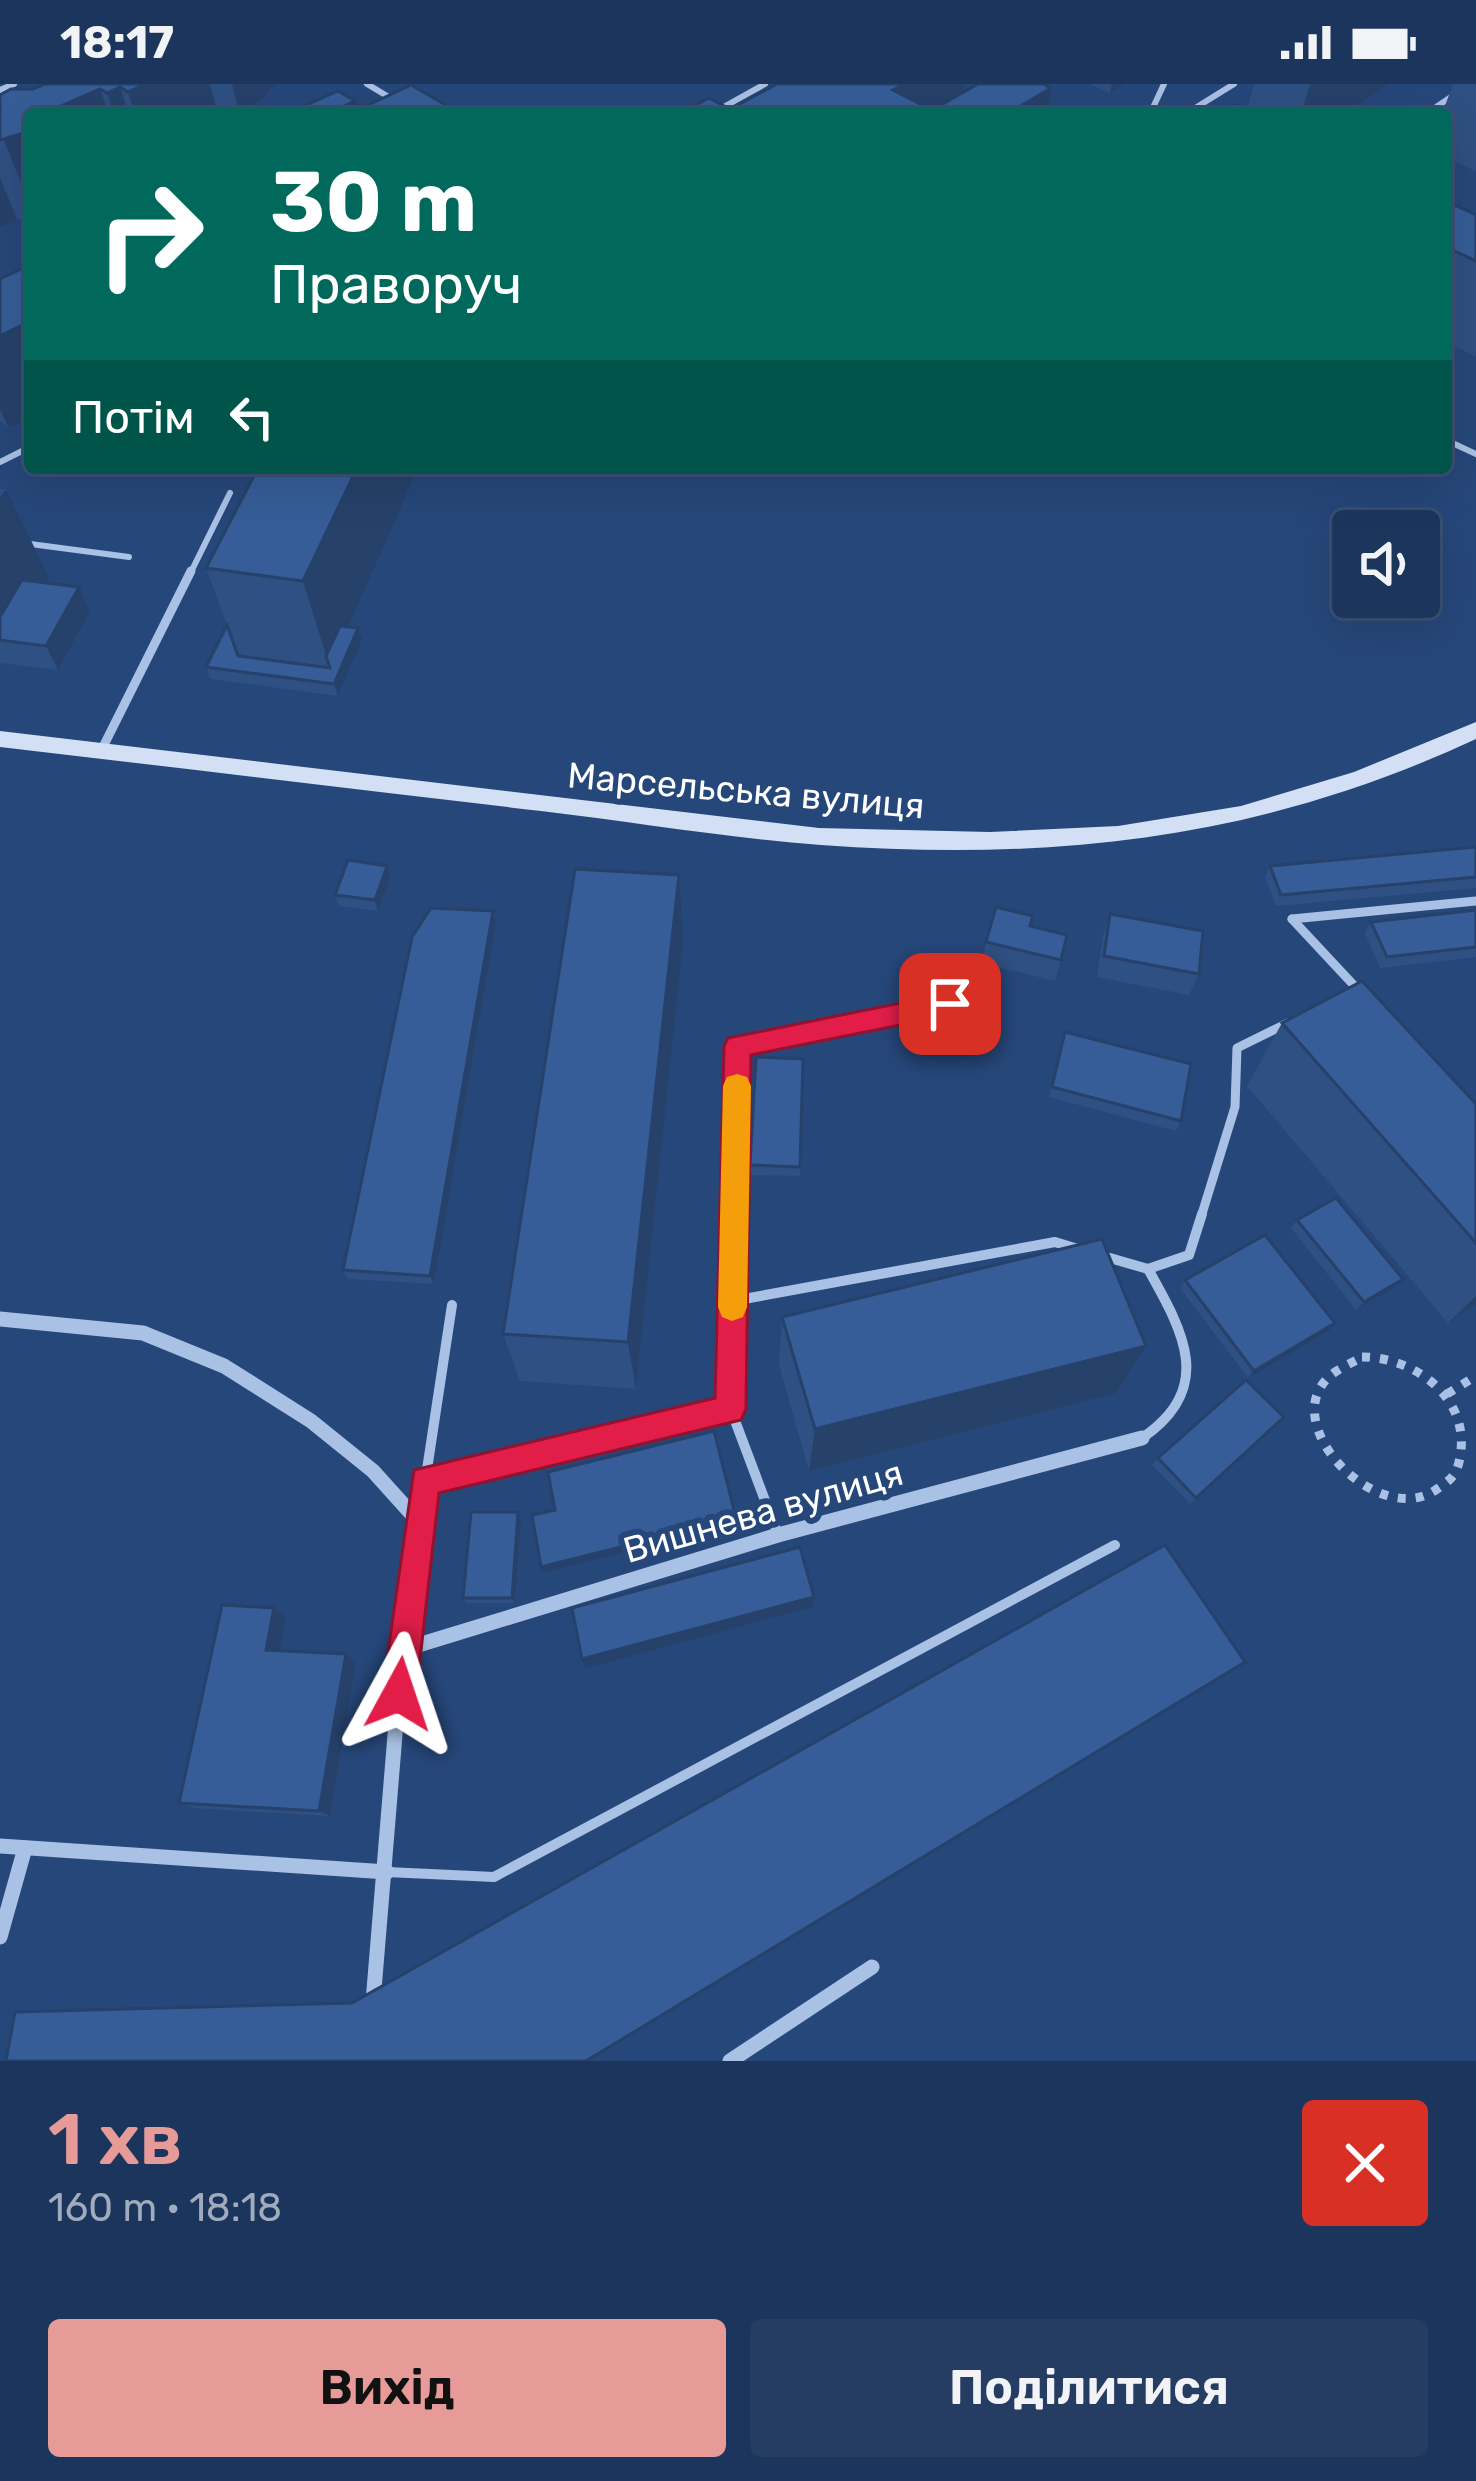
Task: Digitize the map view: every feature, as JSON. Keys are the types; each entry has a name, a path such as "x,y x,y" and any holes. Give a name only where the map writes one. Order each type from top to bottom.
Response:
{"street":[{"name":"Марсельська вулиця","path":"0,739 819,836 932,841 1162,829 1316,793 1405,763 1475,732"},
{"path":"0,1319 143,1333 224,1366 311,1421 373,1472 419,1522 402,1649 373,2002"},
{"name":"Вишнева вулиця","path":"402,1649 778,1535 1142,1438"},
{"path":"0,1846 387,1872"},
{"path":"0,1937 25,1848"},
{"path":"730,2061 872,1966"}],"lane":[{"path":"0,90 14,84"},
{"path":"367,84 407,108"},
{"path":"722,108 765,84"},
{"path":"1195,108 1234,84"},
{"path":"1435,108 1470,84"},
{"path":"101,751 230,493"},
{"path":"0,540 129,557"},
{"path":"1373,1006 1292,919 1476,901"},
{"path":"1338,1000 1358,990"},
{"path":"778,1535 730,1409 738,1046 992,996"},
{"path":"733,1301 1055,1242 1148,1269 1189,1255 1235,1107 1237,1048 1298,1019"},
{"path":"1142,1438 1165,1426 1179,1407 1187,1355 1184,1332 1148,1269"},
{"path":"419,1522 452,1305"},
{"path":"425,1481 730,1409"},
{"path":"387,1872 494,1877 1115,1545"}],"path":[{"path":"1362,1358 1407,1364 1447,1394 1465,1438 1462,1459 1454,1478 1437,1491 1414,1498 1388,1497 1362,1486 1323,1447 1315,1422 1316,1398 1325,1378 1342,1364 1362,1358"},
{"path":"1447,1394 1476,1376"}],"building":[{"path":"45,84 145,84 128,92 120,87 107,93 100,89 61,106 64,108 24,108 24,133 0,140 0,95 11,89"},
{"path":"777,84 904,84 893,90 928,108 732,108"},
{"path":"978,84 1051,88 1017,108 936,108"},
{"path":"411,85 451,108 362,108"},
{"path":"338,91 355,101 340,108 302,107"},
{"path":"709,98 728,108 690,108"},
{"path":"1452,204 1476,215 1476,261 1452,250"},
{"path":"24,268 24,324 0,336 0,279"},
{"path":"255,474 354,474 303,581 206,568"},
{"path":"22,580 79,587 46,646 0,640 0,617"},
{"path":"227,625 238,656 330,668 326,656 340,626 358,628 334,684 206,667"},
{"path":"1476,847 1476,877 1281,895 1270,866"},
{"path":"348,860 387,866 375,900 335,895"},
{"path":"575,869 679,875 628,1342 503,1334"},
{"path":"996,907 1033,916 1030,926 1067,935 1061,960 986,942"},
{"path":"431,908 493,911 430,1276 343,1270 412,937"},
{"path":"1476,910 1476,947 1387,957 1371,922"},
{"path":"1110,914 1203,931 1199,974 1104,956"},
{"path":"1362,981 1476,1104 1476,1243 1282,1023"},
{"path":"1065,1032 1191,1064 1181,1121 1052,1087"},
{"path":"756,1057 803,1059 800,1167 750,1165"},
{"path":"1336,1198 1403,1279 1364,1302 1297,1220"},
{"path":"1265,1235 1335,1323 1254,1371 1185,1280"},
{"path":"1102,1239 1146,1346 815,1429 782,1317"},
{"path":"1246,1380 1284,1417 1196,1498 1158,1458"},
{"path":"714,1431 736,1518 541,1567 532,1515 555,1510 548,1472"},
{"path":"471,1512 518,1512 512,1598 463,1598"},
{"path":"1165,1545 1245,1662 586,2061 6,2061 15,2012 352,2003"},
{"path":"800,1547 814,1597 582,1659 572,1608"},
{"path":"222,1605 274,1608 266,1650 346,1654 319,1811 179,1803"}],"slow traffic":[{"path":"732,1307 737,1086"}],"route":[{"path":"399,1694 425,1481 730,1409 738,1046 950,1004"}]}
